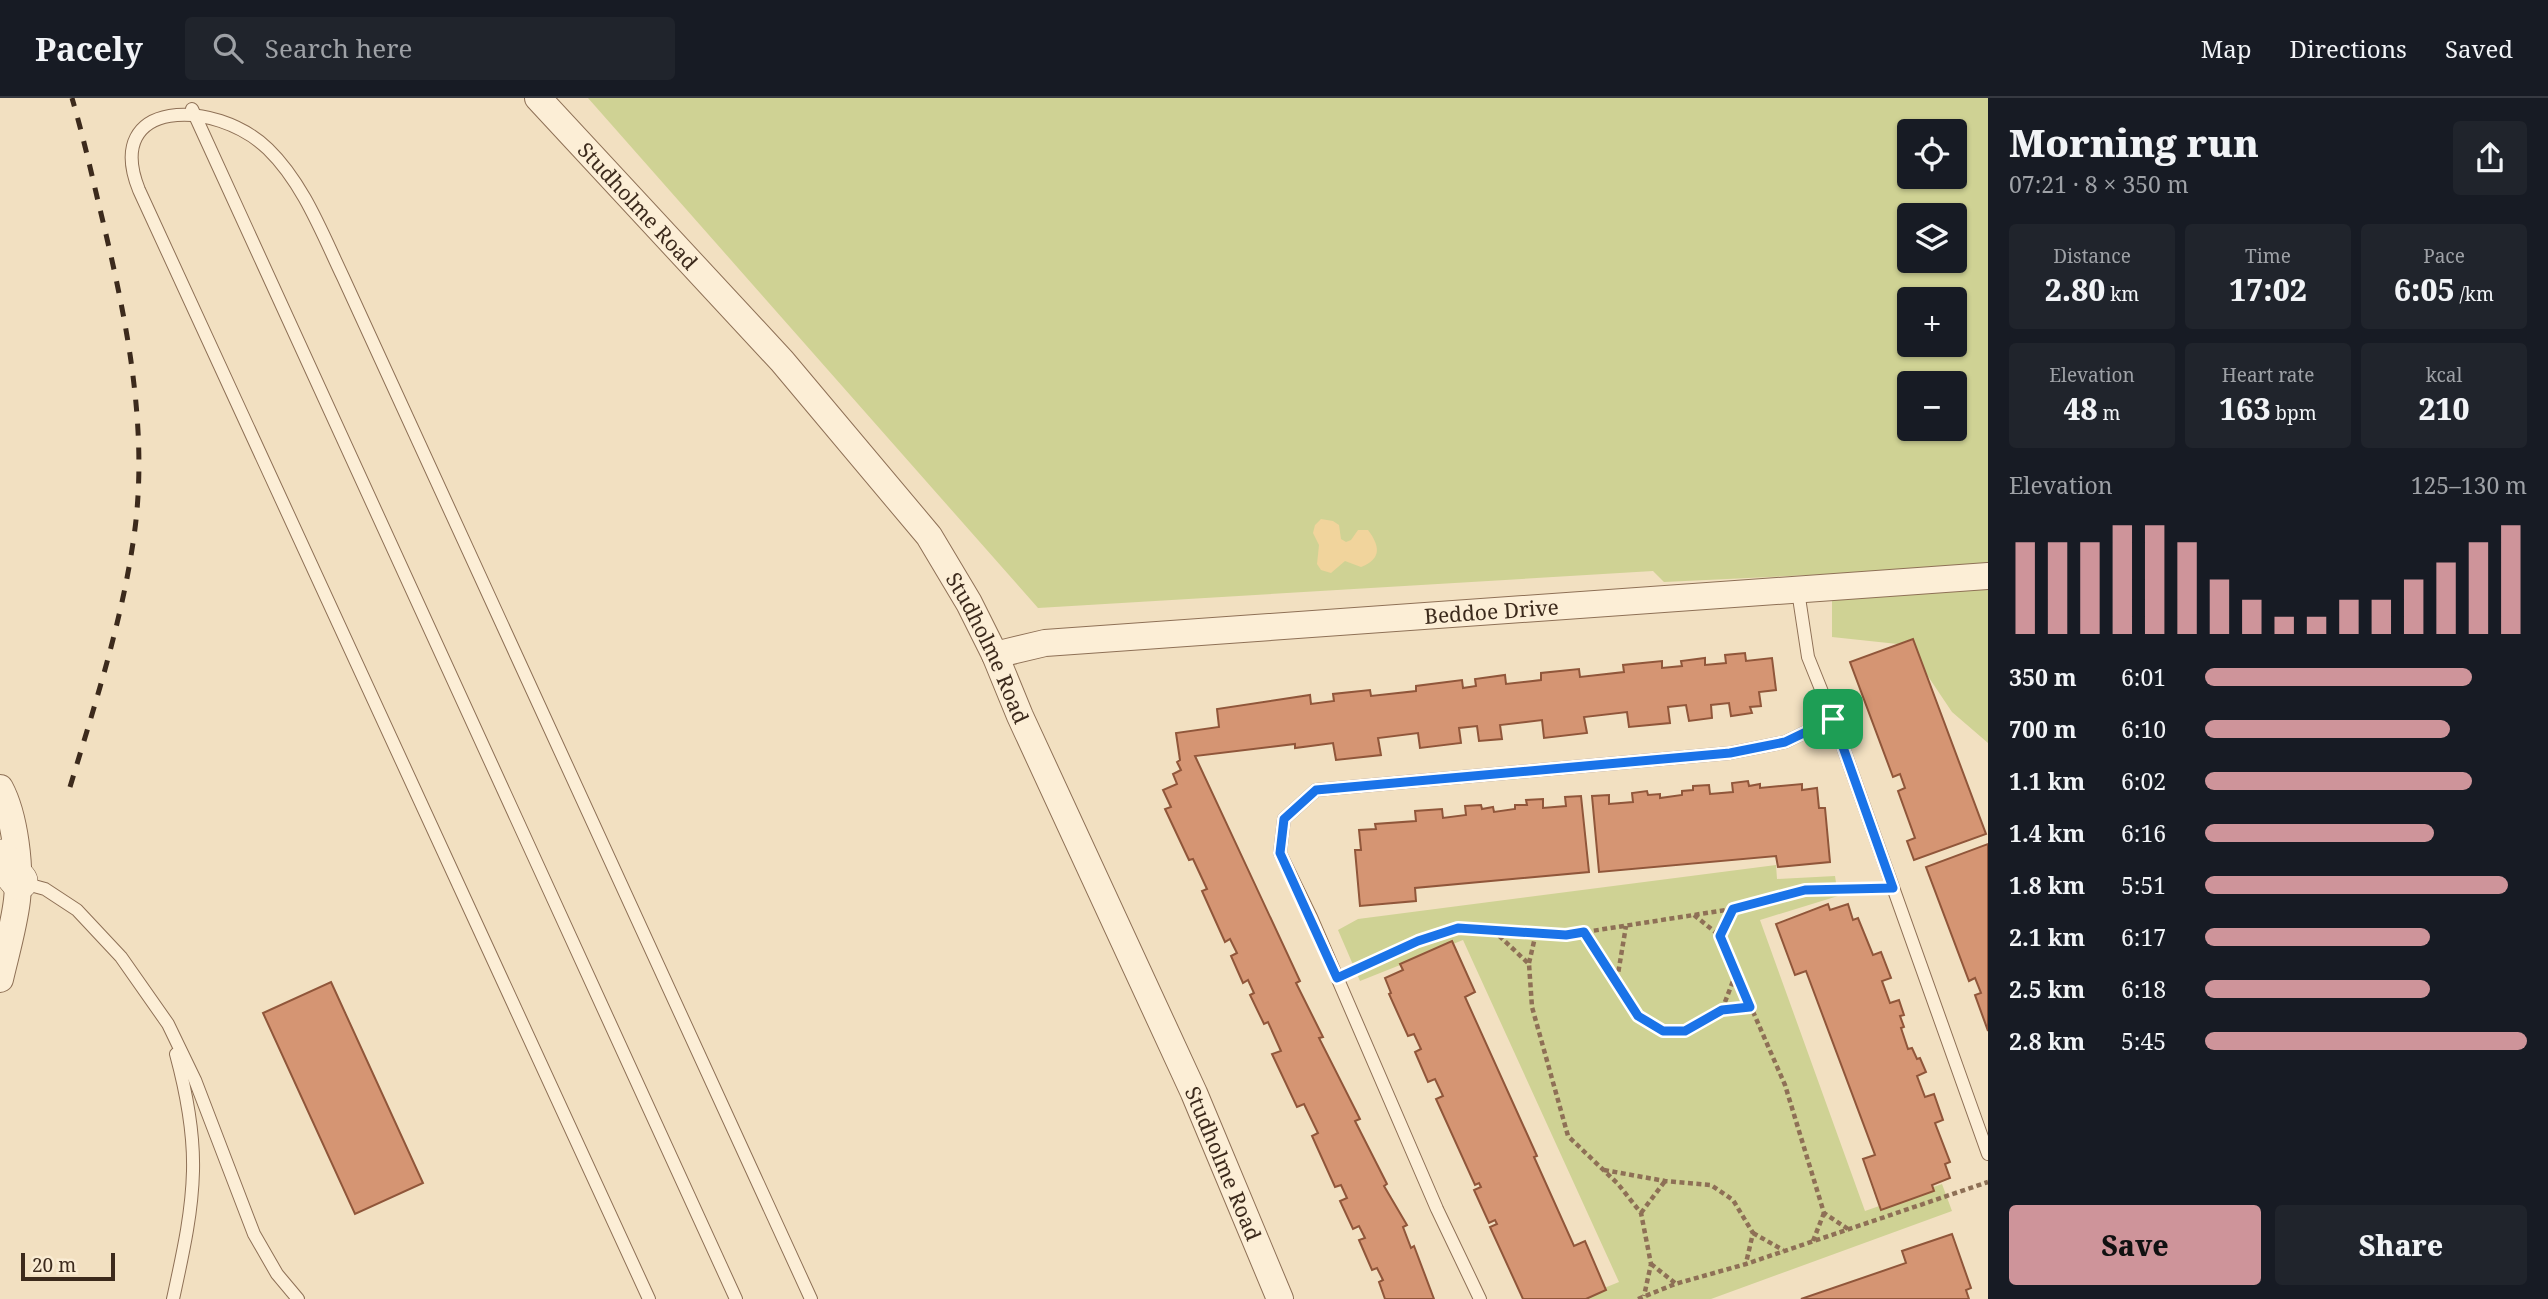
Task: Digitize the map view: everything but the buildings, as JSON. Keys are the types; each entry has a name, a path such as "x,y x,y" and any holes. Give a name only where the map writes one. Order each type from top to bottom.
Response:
{"street":[{"name":"Studholme Road","path":"538,98 782,361 929,536 969,603 995,655 1020,716 1194,1093 1280,1299"},
{"name":"Beddoe Drive","path":"995,655 1045,643 1988,576"},
{"path":"0,788 13,828 9,870 17,902 0,979"}],"lane":[{"path":"649,1299 139,190 131,164 131,152 133,138 141,121 149,115 168,109 192,108 216,115 258,139 282,164 308,206 343,277 811,1299"},
{"path":"192,108 736,1299"},
{"path":"1798,591 1808,657 1833,719 1988,1154"},
{"path":"1480,1299 1437,1209 1280,853 1284,819 1316,790 1730,753 1785,742 1833,719"},
{"path":"9,870 78,910 121,957 168,1024 195,1080 254,1234 276,1274 298,1299"},
{"path":"168,1024 182,1074 190,1120 193,1171 181,1299"},
{"path":"173,1299 186,1243"}],"path":[{"path":"1337,978 1418,941 1458,928 1566,935 1733,909 1805,890 1893,888"},
{"path":"1720,936 1733,909"},
{"path":"1694,915 1720,936 1785,1085 1824,1213 1813,1241"},
{"path":"1617,980 1626,926"},
{"path":"1493,930 1529,964"},
{"path":"1584,932 1638,1016 1663,1031 1685,1031 1722,1010 1750,1007"},
{"path":"1535,933 1529,964 1532,1007 1568,1136 1641,1213 1651,1265 1644,1296"},
{"path":"1722,1010 1736,973"},
{"path":"1603,1170 1665,1181 1711,1185 1733,1200 1753,1233 1784,1251"},
{"path":"1641,1213 1665,1181"},
{"path":"1638,1299 1675,1284 1746,1264 1988,1182"},
{"path":"1824,1213 1848,1229"},
{"path":"1746,1264 1753,1233"},
{"path":"1651,1265 1675,1284"}],"green space":[{"path":"588,98 1988,98 1988,743 1952,712 1907,645 1832,637 1832,574 1664,582 1653,571 1038,608"},
{"path":"1776,865 1777,879 1835,876 1838,896 1760,920 1865,1211 1942,1184 1952,1211 1711,1299 1577,1299 1619,1282 1463,940 1360,981 1338,930 1358,919"}],"sand":[{"path":"1321,519 1339,525 1341,539 1346,542 1351,540 1358,530 1368,530 1377,547 1376,556 1361,567 1345,561 1331,573 1321,570 1317,564 1319,545 1313,533 1315,525"}],"railway":[{"path":"70,787 107,663 129,568 138,494 139,451 132,367 125,324 108,242 72,98"}],"route":[{"path":"1833,719 1893,888 1805,890 1733,909 1720,936 1750,1007 1722,1010 1685,1031 1663,1031 1638,1016 1584,932 1566,935 1458,928 1418,941 1337,978 1280,853 1284,819 1316,790 1730,753 1785,742 1833,719"}]}
